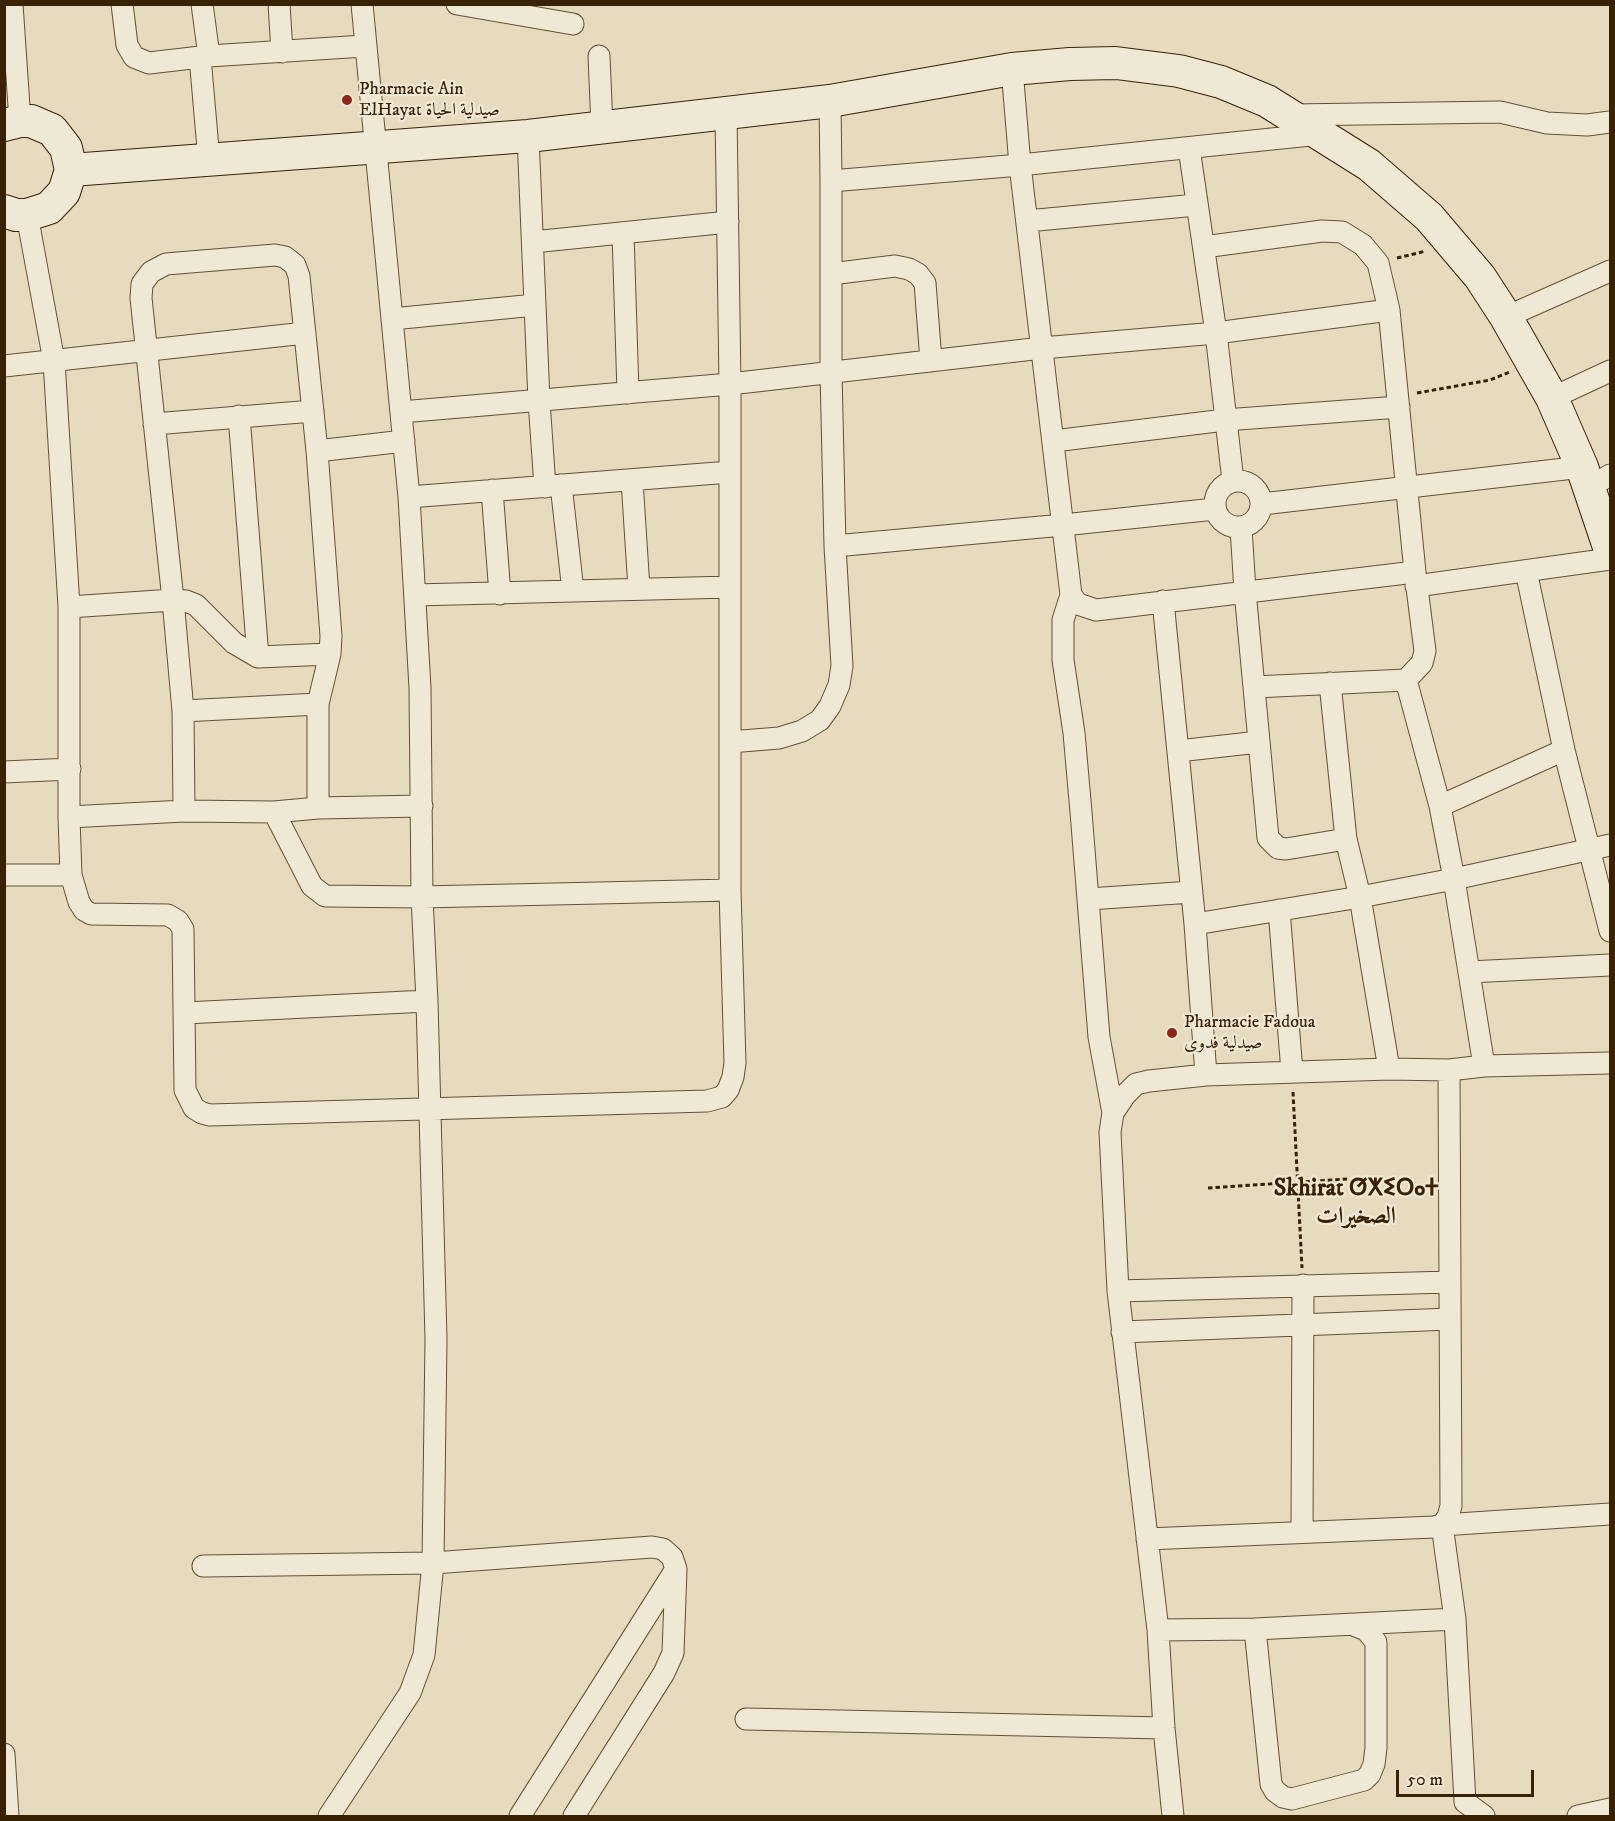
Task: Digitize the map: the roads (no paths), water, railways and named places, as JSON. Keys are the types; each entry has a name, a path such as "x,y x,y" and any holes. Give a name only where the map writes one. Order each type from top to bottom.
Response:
{"street":[{"path":"12,4 12,123 42,124 60,138 66,148 71,170 64,192 57,201 38,213 16,213 54,361 69,607 71,875 84,910 91,914 99,916 168,915 178,921 183,929 185,1090 194,1108 210,1115 707,1101 722,1097 728,1090 735,1063 730,890 730,384 726,113"},
{"path":"122,4 127,45 134,57 149,63 364,46"},
{"path":"202,4 210,160"},
{"path":"279,4 282,52"},
{"path":"329,1816 410,1693 424,1655 433,1563 436,1339 428,1001 422,897 420,688 409,496 364,46 362,4"},
{"path":"457,4 532,10 573,24"},
{"path":"599,56 602,127"},
{"path":"71,170 528,136 830,101 1012,69 1116,63 1179,71 1221,82 1267,101 1370,165 1429,217 1480,277 1506,317 1552,398 1594,476 1611,550"},
{"path":"1012,69 1020,165 1071,595 1063,620 1063,660 1074,733 1099,1037 1113,1113 1110,1132 1118,1291 1158,1630 1164,1728 1173,1816"},
{"path":"730,742 779,738 802,731 820,720 830,706 839,685 842,666 835,546 831,372 830,101"},
{"path":"1290,115 1500,112 1547,123 1587,125 1611,122"},
{"path":"831,181 1020,165 1320,134"},
{"path":"528,136 539,401 573,591"},
{"path":"1189,148 1216,333 1233,481"},
{"path":"1027,221 1196,205"},
{"path":"533,242 728,222"},
{"path":"1204,247 1322,231 1342,232 1362,245 1378,263 1385,284 1389,310 1415,579 1425,651 1422,663 1406,680 1254,687"},
{"path":"623,233 627,393"},
{"path":"184,811 183,711 141,298 142,284 151,272 166,264 276,255 285,257 295,265 299,276 317,451 331,636 330,654 318,704 318,808"},
{"path":"831,274 895,266 918,274 925,283 931,361"},
{"path":"1506,317 1611,271"},
{"path":"392,319 535,305"},
{"path":"401,412 730,384 1042,348 1216,333 1389,310"},
{"path":"4,366 305,333"},
{"path":"1552,398 1611,371"},
{"path":"1053,441 1398,402"},
{"path":"154,424 313,411"},
{"path":"239,416 258,657"},
{"path":"317,451 404,441"},
{"path":"409,496 729,472"},
{"path":"1262,504 1407,486 1594,476"},
{"path":"632,480 639,590"},
{"path":"1233,481 1243,481 1252,485 1259,494 1262,504 1256,520 1241,528 1224,523 1215,509 1216,497 1222,487 1233,481"},
{"path":"492,490 500,594"},
{"path":"835,546 1215,509"},
{"path":"1241,528 1268,838 1278,848 1286,849 1346,839"},
{"path":"1071,595 1078,604 1096,610 1245,591 1526,571 1611,559"},
{"path":"1526,571 1564,750 1611,931"},
{"path":"415,595 730,587"},
{"path":"69,607 186,601 196,605 234,643 258,657 330,654"},
{"path":"1163,602 1195,924 1206,1075"},
{"path":"1406,680 1440,806 1484,1066"},
{"path":"1330,683 1346,839 1360,897 1389,1069"},
{"path":"183,711 318,704"},
{"path":"1178,751 1259,742"},
{"path":"1440,806 1564,750"},
{"path":"4,772 70,769"},
{"path":"69,817 184,811 274,812 318,808 422,806"},
{"path":"274,812 312,886 325,896 422,897 730,890"},
{"path":"1195,924 1454,879 1611,844"},
{"path":"4,874 71,875"},
{"path":"1089,899 1192,892"},
{"path":"1279,910 1292,1072"},
{"path":"1469,972 1611,965"},
{"path":"185,1013 428,1001"},
{"path":"1113,1113 1136,1084 1206,1075 1389,1069 1449,1070 1484,1066 1611,1063"},
{"path":"1449,1070 1451,1506 1449,1517 1443,1525 1455,1620 1465,1802 1484,1816"},
{"path":"1118,1291 1450,1282"},
{"path":"1302,1531 1303,1285"},
{"path":"1122,1332 1450,1319"},
{"path":"1147,1539 1434,1527 1611,1514"},
{"path":"203,1566 433,1563 651,1547 663,1549 672,1557 676,1569 674,1643 670,1661 574,1816"},
{"path":"520,1816 676,1569"},
{"path":"1158,1630 1356,1626 1455,1620"},
{"path":"1275,1791 1283,1797 1293,1799 1364,1780 1370,1774 1376,1748 1376,1642 1366,1630 1356,1626"},
{"path":"1255,1629 1271,1784 1275,1791 1278,1816"},
{"path":"746,1719 1164,1728"},
{"path":"4,1754 8,1816"},
{"path":"1578,1816 1611,1809"}],"place":[{"name":"Pharmacie Ain ElHayat صيدلية الحياة","path":"347,100"},
{"name":"Pharmacie Fadoua صيدلية فدوى","path":"1172,1033"}],"district":[{"name":"Skhirat ⵚⵅⵉⵔⴰⵜ الصخيرات","path":"1356,1204"}]}
